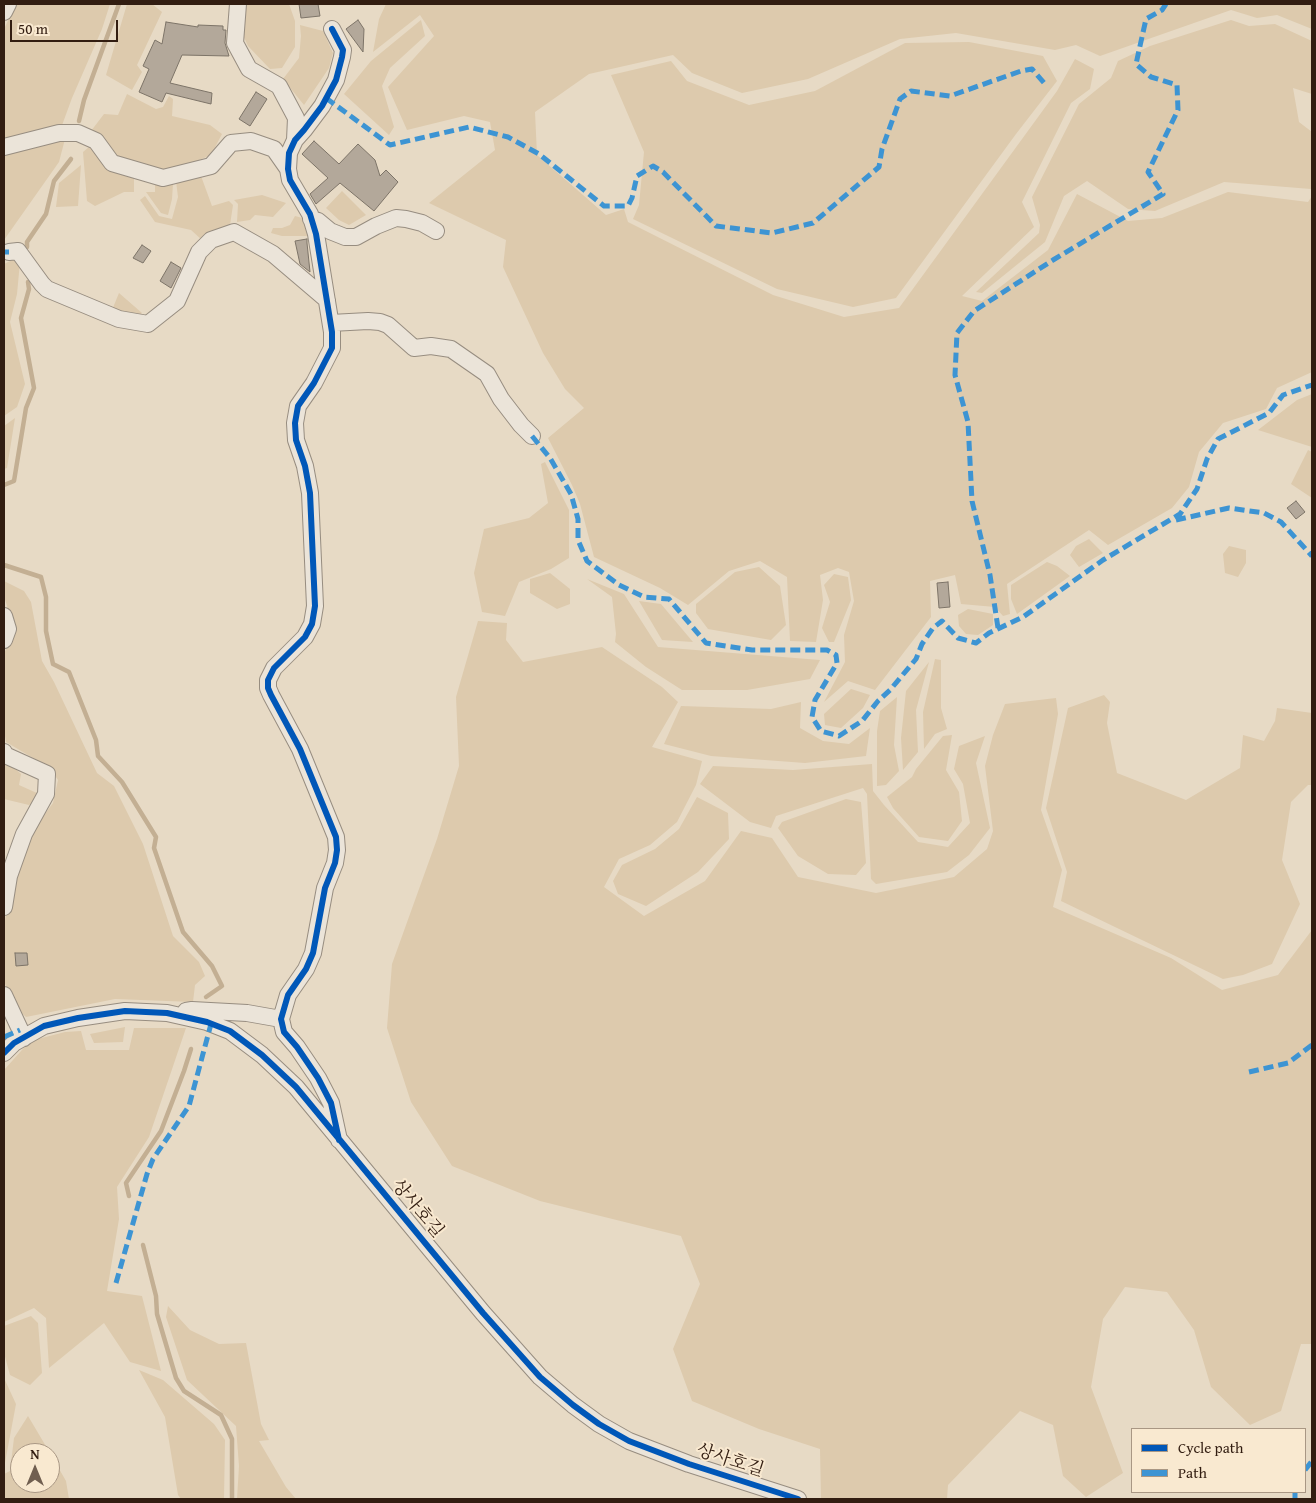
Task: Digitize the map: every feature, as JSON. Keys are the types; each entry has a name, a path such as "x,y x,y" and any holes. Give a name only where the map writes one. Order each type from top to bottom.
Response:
{"street":[{"path":"4,12 8,4"},
{"path":"238,4 235,43 249,69 279,86 296,118 295,140"},
{"path":"332,29 343,50 336,80 322,106 295,140 289,153 288,169 290,180 311,219 318,242 331,323 332,348 314,383 298,406 295,423 296,440 305,466 310,493 315,606 312,624 305,637 274,668 268,680 268,688 300,749 336,837 335,863 325,888 313,953 306,969 288,995 281,1019 284,1032 298,1047 331,1103 339,1140"},
{"path":"4,147 59,134 78,133 96,141 112,163 164,178 211,166 231,143 250,141 274,149 288,169"},
{"path":"311,219 318,221 330,231 345,237 356,237 396,218 422,223 436,231"},
{"path":"9,252 18,251 47,289 119,319 148,324 177,301 199,252 211,240 234,232 272,254 327,300"},
{"path":"331,323 368,320 380,322 388,325 414,348 431,346 451,349 487,374 501,399 532,436"},
{"path":"4,616 8,629 4,640"},
{"path":"4,752 5,755 47,774 46,794 24,834 9,876 4,907"},
{"path":"4,994 24,1038"},
{"path":"171,1014 192,1010 247,1013 281,1019"},
{"name":"상사호길","path":"4,1053 14,1044 44,1026 78,1018 125,1012 171,1014 206,1022 230,1031 262,1055 296,1087 508,1341 540,1377 573,1405 599,1424 629,1441 689,1464 798,1499"}],"shaded area":[{"path":"16,4 110,4 102,29 61,128 4,141 4,29"},
{"path":"127,4 152,4 162,12 137,65 142,72 132,90 106,75"},
{"path":"245,4 289,4 295,21 295,47 282,68 270,69 248,46 241,31"},
{"path":"386,4 1312,4 1312,29 1277,15 1257,18 1231,10 1100,56 1076,45 1055,50 956,33 900,39 808,79 742,93 692,73 673,55 589,74 535,112 537,155 606,215 624,209 628,222 773,295 844,317 899,308 1057,91 1075,59 1094,69 1090,89 1071,103 1022,202 1034,227 962,296 982,301 1048,250 1077,194 1128,221 1162,218 1228,192 1308,202 1312,196 1312,372 1277,388 1266,409 1223,423 1199,452 1189,487 1172,508 1108,545 1089,530 1007,584 1010,614 1003,616 995,607 961,604 955,575 930,581 931,617 875,690 848,681 824,702 845,662 844,635 854,601 849,572 838,568 820,575 823,600 816,642 790,641 787,577 760,561 729,571 688,605 660,588 594,557 580,504 548,438 584,408 565,389 543,353 503,267 506,240 429,203 495,150 490,122 464,116 407,130 388,87 434,36 420,15 373,52 379,19"},
{"path":"421,20 425,36 390,68 382,86 394,127 389,135 344,94 371,61"},
{"path":"1231,20 1249,26 1275,24 1312,41 1312,94 1293,88 1299,122 1312,132 1311,189 1224,182 1155,211 1128,209 1087,181 1064,196 1045,242 982,293 976,292 1039,233 1040,225 1032,197 1079,104 1111,78 1118,61 1150,46"},
{"path":"300,25 323,31 333,53 329,68 304,105 283,79 299,58"},
{"path":"969,42 1043,56 1057,81 896,298 853,307 777,289 633,219 639,205 644,152 611,75 671,61 687,81 749,105 815,91 905,43"},
{"path":"127,94 156,109 163,107 169,96 173,99 172,116 210,125 222,134 211,155 180,168 156,170 119,160 91,131 104,114 118,115"},
{"path":"65,139 59,162 4,240 4,153"},
{"path":"90,146 134,175 134,192 124,192 95,206 87,201 83,152"},
{"path":"81,165 78,206 56,207 59,183"},
{"path":"201,176 212,206 229,201 233,205 230,225 202,240 191,230 155,222 140,200 145,196 159,216 172,219 178,197 176,181"},
{"path":"155,183 173,184 168,215 161,213 146,192 155,192"},
{"path":"342,191 366,215 349,225 339,220 326,208"},
{"path":"262,195 286,203 273,217 255,215 250,220 237,222 238,204 234,200"},
{"path":"295,216 306,219 308,236 282,236 271,233 273,228 282,228 290,225"},
{"path":"14,259 20,262 17,294 10,322 25,384 17,407 4,416 4,264"},
{"path":"119,293 142,313 138,316 112,310"},
{"path":"1312,394 1312,447 1258,430 1297,400"},
{"path":"15,418 7,468 4,469 4,426"},
{"path":"1308,450 1312,452 1312,498 1291,484"},
{"path":"545,462 569,510 569,558 551,569 519,582 505,616 482,612 474,573 484,529 529,518 548,503 541,464"},
{"path":"1089,539 1103,553 1079,567 1070,555 1076,546"},
{"path":"1229,546 1246,550 1246,563 1238,577 1225,573 1223,554"},
{"path":"1047,562 1057,566 1070,576 1017,614 1011,599 1011,585"},
{"path":"759,567 780,586 786,625 771,640 708,629 696,613 696,604 735,572"},
{"path":"550,573 570,589 570,604 557,609 530,593 530,579"},
{"path":"834,574 848,577 851,600 834,642 829,642 822,628 830,602 824,585"},
{"path":"587,579 624,594 658,647 820,660 810,679 747,690 682,690 646,667 615,642 616,634 612,597"},
{"path":"4,581 24,591 31,602 42,661 54,682 97,773 114,786 143,844 173,936 199,962 205,976 195,985 193,1002 115,999 26,1017 17,1009 4,982 4,925 11,889 27,838 53,803 58,780 50,768 6,742 4,730 4,654 14,629 4,596"},
{"path":"639,601 661,604 693,642 662,640"},
{"path":"968,609 993,614 993,625 978,635 966,634 959,626 958,615"},
{"path":"478,621 507,623 506,640 523,662 602,647 662,687 678,702 652,747 702,761 696,785 677,822 650,845 619,859 604,887 644,916 705,881 741,831 772,838 798,877 876,893 954,877 987,849 993,831 985,766 993,735 1005,704 1056,698 1058,714 1041,810 1062,870 1053,907 1171,958 1222,990 1278,975 1312,930 1312,1344 1301,1344 1281,1411 1250,1425 1211,1387 1194,1330 1167,1292 1125,1287 1103,1319 1091,1387 1123,1473 1086,1497 1063,1476 1053,1425 1020,1411 948,1485 947,1499 821,1499 820,1449 759,1429 692,1401 673,1349 700,1284 681,1236 540,1201 452,1166 411,1102 387,1028 392,964 437,839 459,766 456,697"},
{"path":"935,659 941,660 941,708 947,729 935,734 924,749 923,712"},
{"path":"929,662 916,710 918,752 903,770 901,738 906,691"},
{"path":"851,689 870,695 863,708 841,728 825,725 824,714"},
{"path":"1104,695 1110,702 1107,723 1117,773 1186,800 1240,768 1243,735 1264,741 1275,721 1277,708 1312,713 1312,785 1308,785 1291,802 1282,860 1300,904 1272,964 1243,975 1223,979 1061,901 1067,872 1046,808 1068,708"},
{"path":"897,697 894,745 899,771 886,785 877,786 877,731 880,711"},
{"path":"801,702 800,728 823,741 849,744 870,728 866,756 805,763 711,756 664,744 681,706 771,709"},
{"path":"952,735 946,770 959,792 962,821 948,841 919,837 893,808 887,797 912,777 916,769 943,736"},
{"path":"985,736 976,763 990,828 969,855 947,872 876,884 871,879 867,794 863,788 776,816 771,828 750,822 700,784 713,766 793,770 872,764 873,791 884,805 918,842 948,847 970,823 963,784 954,769 959,746"},
{"path":"4,759 21,774 19,785 39,794 36,801 29,805 4,799"},
{"path":"697,797 728,813 729,839 698,872 646,906 618,894 613,881 622,865 655,849 679,829"},
{"path":"846,799 861,802 866,863 856,875 828,874 798,856 778,828 782,822"},
{"path":"125,1027 123,1042 94,1043 90,1034"},
{"path":"134,1028 186,1028 149,1137 117,1187 119,1219 107,1291 142,1296 161,1371 130,1362 104,1323 49,1368 46,1318 34,1308 4,1322 4,1070 30,1041 65,1032 81,1031 86,1050 129,1050"},
{"path":"168,1306 190,1330 219,1344 246,1343 261,1424 269,1440 259,1441 286,1487 296,1499 237,1499 239,1466 236,1426 187,1380 166,1317"},
{"path":"31,1316 38,1323 42,1373 30,1385 10,1375 4,1353 4,1326"},
{"path":"139,1370 163,1380 214,1424 225,1440 224,1499 181,1499 178,1495 165,1417"},
{"path":"4,1378 16,1404 4,1468"},
{"path":"28,1416 44,1443 13,1443 14,1438"},
{"path":"60,1470 66,1481 69,1499 4,1499 4,1474 10,1471 10,1493 60,1493"}],"building":[{"path":"299,4 318,4 320,16 301,18"},
{"path":"358,20 364,29 363,52 346,29"},
{"path":"166,22 198,27 198,25 223,26 223,30 226,30 225,43 229,56 182,55 170,83 212,93 211,104 166,93 162,102 139,92 149,69 143,66 155,40 162,44"},
{"path":"256,92 267,99 250,126 239,119"},
{"path":"314,141 339,164 358,144 375,160 380,176 386,170 398,182 374,211 340,183 316,204 310,194 328,178 302,154"},
{"path":"307,239 310,272 300,264 295,241"},
{"path":"142,245 151,251 143,263 133,258"},
{"path":"171,262 181,268 171,288 160,281"},
{"path":"1296,501 1305,512 1296,519 1287,508"},
{"path":"948,582 950,607 939,608 937,583"},
{"path":"15,953 27,953 28,965 16,966"}],"waterway":[{"path":"79,121 84,100 119,4"},
{"path":"27,247 27,242 46,214 54,181 71,159"},
{"path":"4,485 14,481 26,408 34,388 21,318 29,289 28,282"},
{"path":"4,565 41,577 46,597 46,631 53,664 69,672 96,740 98,756 122,782 156,837 154,848 183,932 212,966 222,986 206,997"},
{"path":"129,1196 126,1183 161,1131 191,1049"},
{"path":"143,1245 156,1296 157,1314 176,1378 184,1391 221,1415 232,1439 232,1499"}],"marked path":[{"path":"998,628 990,575 972,501 968,422 955,375 957,333 974,311 1053,260 1163,194 1148,172 1178,110 1177,85 1151,77 1136,64 1146,19 1162,10 1166,4"},
{"path":"326,98 390,145 469,127 508,137 539,154 604,206 628,206 632,198 637,176 653,166 663,172 716,226 772,233 813,223 879,167 882,149 900,99 911,91 950,96 1021,71 1032,69 1045,84"},
{"path":"4,252 9,252"},
{"path":"532,436 550,458 571,494 578,519 578,540 587,561 619,585 644,597 669,599 706,643 752,650 827,650 836,655 837,663 815,700 812,717 821,731 839,736 862,721 878,701 890,690 916,659 922,644 933,628 942,621 958,638 976,643 989,633 1023,617 1103,560 1180,514 1197,489 1207,459 1218,439 1269,413 1283,395 1312,385"},
{"path":"1176,520 1229,508 1264,513 1281,522 1312,556"},
{"path":"116,1283 147,1174 153,1159 189,1106 211,1024"},
{"path":"4,1037 20,1030"},
{"path":"1249,1072 1288,1063 1312,1045"},
{"path":"1306,1469 1312,1461"},
{"path":"1295,1493 1295,1499"}],"cycle path":[{"path":"332,29 343,50 336,80 322,106 295,140 289,153 288,169 290,180 310,214 316,234 332,332 332,348 314,383 298,406 295,423 296,440 305,466 310,493 315,606 312,624 305,637 274,668 268,680 268,688 300,749 336,837 335,863 325,888 313,953 306,969 288,995 281,1019 284,1032 297,1047 318,1078 331,1103 339,1140"},
{"path":"4,1053 14,1043 44,1026 78,1018 125,1011 167,1013 207,1022 230,1031 262,1055 296,1087 483,1313 540,1377 573,1405 599,1424 629,1441 689,1464 798,1499"}]}
